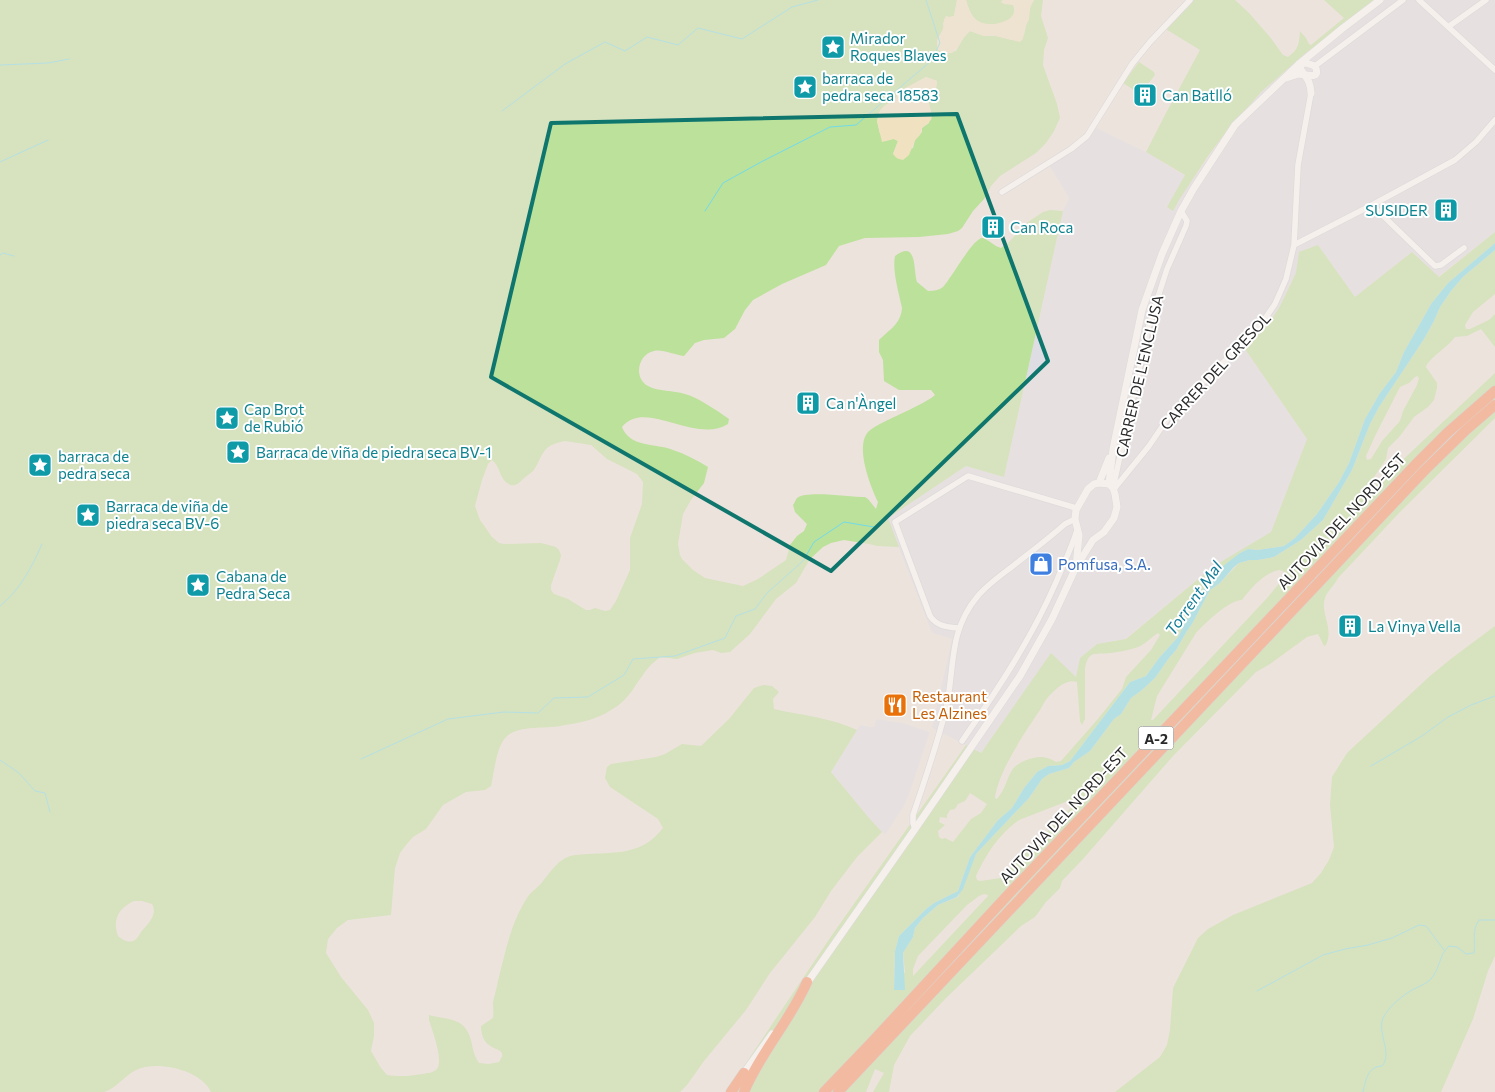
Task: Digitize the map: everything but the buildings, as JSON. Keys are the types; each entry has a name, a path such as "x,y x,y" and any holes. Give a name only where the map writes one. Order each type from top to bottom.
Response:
{"highway":[{"name":"AUTOVIA DEL NORD-EST","path":"824,1092 1417,463 1447,433 1495,391"},
{"name":"AUTOVIA DEL NORD-EST","path":"838,1092 1424,471 1495,405"},
{"path":"744,1092 751,1076 772,1041 800,1000 807,982"},
{"path":"732,1092 744,1073"}],"street":[{"path":"1002,192 1071,149 1087,136 1132,64 1156,35 1190,0"},
{"path":"744,1073 1020,676 1052,619 1076,567 1093,540 1108,528 1114,518 1117,507 1112,487 1113,449 1142,310 1162,254 1181,211 1194,188 1235,124 1299,64 1380,0"},
{"path":"1283,79 1298,74 1312,76 1315,70 1403,0"},
{"path":"1419,0 1495,70"},
{"path":"1448,27 1486,0"},
{"path":"1312,93 1315,85 1313,60 1317,50"},
{"path":"1299,64 1306,63 1315,70"},
{"path":"1299,64 1301,72 1306,75 1310,82 1312,93"},
{"name":"CARRER DEL GRESOL","path":"1112,487 1149,446 1170,415 1264,320 1275,304 1286,279 1294,245 1298,165 1312,93"},
{"path":"1294,245 1455,160 1476,142 1495,120"},
{"path":"1372,205 1435,266 1441,266 1464,248"},
{"name":"CARRER DE L'ENCLUSA","path":"1112,487 1151,317 1167,269 1186,226 1187,221 1181,211"},
{"path":"1099,483 1113,449"},
{"path":"958,628 940,625 933,621 930,616 895,522 968,476 1076,508"},
{"path":"1076,567 1078,532 1075,519 1076,508 1088,489 1094,484 1099,483 1112,487"},
{"path":"915,829 913,815 945,711 950,689 958,628 966,612 988,585 1075,519"},
{"path":"1078,532 1089,540 1093,540"},
{"path":"962,741 1003,681 1030,636 1050,597 1078,532"}],"highlighted area":[{"path":"957,114 1048,361 831,571 491,377 551,123"}],"shaded area":[{"path":"1374,0 1495,0 1495,232 1438,277 1412,252 1355,297 1318,245 1292,280 1269,324 1245,349 1307,439 1271,532 1214,566 1125,639 1097,644 1080,658 1076,677 1051,654 981,753 932,728 952,639 932,633 887,518 966,466 1004,477 1063,211 1069,198 1049,165 1087,140 1095,127 1146,152 1192,180 1223,136 1261,92 1307,52"},
{"path":"876,719 903,723 930,732 909,795 903,808 885,835 831,772 860,725 874,727"}],"green space":[{"path":"0,0 957,0 954,16 943,23 944,28 937,40 937,49 944,53 956,51 970,31 984,36 996,36 1012,40 1024,35 1031,4 1034,0 1043,0 1041,16 1048,38 1044,50 1043,65 1060,118 1046,143 1036,153 1000,176 958,231 919,237 865,238 839,246 826,265 782,284 753,300 745,310 735,329 724,338 695,343 684,356 665,351 654,351 644,357 639,367 639,372 640,378 648,386 696,398 729,419 728,424 715,429 701,429 644,417 632,419 622,427 626,434 637,442 666,448 691,457 708,467 704,483 683,514 678,544 682,559 705,578 743,586 758,579 786,560 790,545 804,531 807,524 795,512 793,505 797,498 809,494 865,497 876,509 878,502 871,486 863,456 864,439 868,432 876,426 923,403 935,395 931,390 899,390 884,381 883,360 879,352 879,340 897,323 902,308 895,275 895,256 908,251 913,258 917,282 928,291 940,289 947,283 968,251 979,239 983,238 1001,248 1028,222 1043,212 1050,210 1063,211 1004,477 966,466 888,518 899,547 877,546 844,540 823,547 810,559 796,583 776,599 750,634 730,652 721,653 713,650 677,659 660,657 644,673 623,701 605,713 593,719 580,722 553,727 523,729 510,734 499,748 491,786 485,790 466,792 443,805 426,829 413,837 400,853 395,868 391,915 348,920 337,928 328,939 326,953 341,977 368,1010 374,1023 371,1051 387,1075 401,1076 430,1073 437,1069 439,1065 438,1052 429,1015 455,1021 465,1027 479,1063 499,1062 502,1052 485,1041 481,1026 493,1018 493,1000 503,960 521,907 565,858 575,855 623,852 634,849 654,838 663,828 658,819 610,787 605,778 607,767 611,764 656,757 682,744 701,746 729,719 754,688 763,685 772,686 779,692 773,699 774,709 827,720 857,730 831,772 882,832 857,857 831,891 815,917 770,973 746,1010 687,1085 680,1092 211,1092 206,1084 188,1073 178,1069 155,1066 136,1070 113,1088 104,1092 0,1092","holes":["926,77 937,81 936,90 929,102 931,111 929,123 922,128 922,132 915,140 913,148 893,154 898,141 880,134 877,121 881,109 894,100 902,90","565,441 591,445 607,459 637,474 643,482 642,504 630,538 630,570 610,610 605,611 595,608 586,610 568,599 554,594 551,590 551,585 560,560 559,550 556,547 541,543 499,543 492,537 480,520 475,506 482,480 488,464 492,460 497,465 504,481 516,485 533,471 547,448 553,444","134,901 142,901 152,904 154,908 153,916 147,926 138,937 131,941 118,936 116,930 116,919 124,907"]},
{"path":"966,0 1003,0 1001,2 1013,5 1015,11 1009,20 996,24 983,23 973,17"},
{"path":"1193,0 1235,0 1270,37 1283,55 1288,57 1298,46 1300,31 1311,45 1344,18 1324,0 1374,0 1307,52 1261,92 1208,156 1173,211 1167,207 1185,175 1146,152 1200,50 1164,28"},
{"path":"1139,62 1154,72 1155,75 1140,94 1123,83"},
{"path":"1495,232 1495,243 1448,283 1431,304 1404,352 1396,372 1380,393 1365,419 1349,463 1339,482 1317,514 1295,538 1284,546 1258,550 1248,549 1232,560 1200,594 1178,637 1146,676 1130,682 1070,761 1062,765 1048,766 1037,772 1024,788 1012,808 998,820 970,857 958,891 926,909 899,936 895,951 894,989 905,972 903,953 913,937 915,928 938,905 958,897 976,854 1029,798 1042,779 1049,774 1069,768 1074,762 1090,751 1114,719 1121,714 1131,698 1155,678 1176,650 1210,590 1220,583 1239,563 1274,557 1301,540 1323,520 1352,470 1370,424 1379,407 1424,339 1440,307 1463,277 1495,250 1495,294 1473,312 1465,325 1466,329 1470,329 1489,320 1495,314 1495,347 1481,329 1467,336 1455,337 1431,360 1426,367 1437,383 1434,400 1414,417 1388,448 1386,459 1374,477 1375,486 1495,373 1495,418 1399,513 1338,578 1326,595 1324,604 1329,632 1326,645 1324,646 1318,634 1307,637 1256,672 1173,756 1062,881 1060,888 1035,917 1021,926 946,998 910,1036 894,1065 889,1092 873,1092 884,1073 875,1069 866,1092 725,1092 832,935 966,745 981,753 1051,653 1076,677 1080,658 1097,644 1126,639 1214,566 1271,532 1307,439 1245,349 1269,324 1280,306 1296,273 1299,252 1318,245 1355,297 1412,252 1439,277","holes":["1415,377 1419,378 1417,385 1403,411 1400,421 1382,441 1371,459 1367,460 1366,456 1400,387 1409,383","1279,570 1283,571 1286,575 1268,597 1151,720 1157,696 1196,633 1224,608 1242,600 1268,574","1158,633 1160,635 1151,650 1126,677 1122,689 1061,761 1056,762 1048,758 1039,757 1023,761 1013,769 1002,792 997,799 995,798 1001,776 1020,741 1049,696 1063,684 1073,681 1077,682 1080,721 1082,725 1085,719 1085,669 1088,658 1094,654 1114,653 1144,644","970,793 987,804 981,813 971,819 953,842 945,838 942,839 939,837 938,831 945,825 939,822 940,817 947,818 950,810 955,809 958,804 965,801","1073,799 1078,799 1001,878 977,880 976,876 989,852 999,838 1019,820","988,895 913,976 913,969 918,956 967,905 979,896"]},
{"path":"1495,626 1495,956 1488,971 1473,1019 1441,1092 1115,1092 1160,1057 1167,1045 1173,988 1198,938 1208,929 1233,915 1312,883 1321,873 1334,847 1330,805 1332,777 1347,753 1430,676"}],"sand":[{"path":"957,0 966,0 970,12 978,21 996,24 1008,20 1014,11 1013,5 1004,4 1001,2 1003,0 1034,0 1030,8 1029,20 1025,27 1023,39 1020,42 992,35 984,36 970,31 955,51 945,53 938,49 937,43 946,16 954,16"},
{"path":"926,77 937,81 935,93 929,99 931,120 922,128 909,155 903,160 893,154 898,141 894,139 882,142 877,121 879,112 884,106 894,100 902,90"}],"water":[{"path":"1495,243 1495,250 1463,277 1440,307 1424,339 1379,407 1370,424 1352,470 1323,520 1301,540 1274,557 1239,563 1220,583 1210,590 1176,650 1155,678 1131,698 1121,714 1114,719 1090,751 1074,762 1069,768 1049,774 1042,779 1029,798 976,854 963,889 957,897 938,905 915,928 913,937 903,953 905,990 894,990 895,951 899,936 926,909 958,891 970,857 998,820 1012,808 1024,788 1037,772 1048,766 1062,765 1070,761 1130,682 1146,676 1178,637 1200,594 1214,573 1248,549 1258,550 1284,546 1295,538 1317,514 1339,482 1349,463 1365,419 1380,393 1396,372 1404,352 1431,304 1448,283"}],"waterway":[{"path":"502,111 565,64 605,42 625,51 647,37 678,45 698,28 742,39 792,7 818,0"},
{"path":"705,211 723,183 830,127 856,125 931,61 940,43 926,0"},
{"path":"0,65 48,63 69,59"},
{"path":"0,162 48,140"},
{"path":"0,255 3,253 14,256"},
{"path":"361,759 448,719 504,712 538,713 554,698 588,697 624,675 633,659 675,656 725,638 736,616 755,609 767,593 803,561 814,542 844,522 874,527"},
{"path":"0,606 14,593 25,578 42,544"},
{"path":"1371,766 1422,736 1448,717 1471,705 1495,696"},
{"path":"0,760 19,773 35,791 45,793 50,812"},
{"path":"1363,1092 1370,1072 1382,1066 1385,1061 1386,1049 1382,1024 1383,1018 1389,1009 1405,994 1431,979 1449,946 1457,947 1466,954 1474,953 1474,932 1479,920 1495,920"},
{"path":"1257,991 1323,955 1392,938 1419,925 1426,926 1444,950"}],"place":[{"name":"Mirador Roques Blaves","path":"833,47"},
{"name":"barraca de pedra seca 18583","path":"805,87"},
{"name":"Can Batlló","path":"1145,95"},
{"name":"SUSIDER","path":"1446,210"},
{"name":"Can Roca","path":"993,227"},
{"name":"Ca n'Àngel","path":"808,403"},
{"name":"Cap Brot de Rubió","path":"227,418"},
{"name":"Barraca de viña de piedra seca BV-1","path":"238,452"},
{"name":"barraca de pedra seca","path":"40,465"},
{"name":"Barraca de viña de piedra seca BV-6","path":"88,515"},
{"name":"Pomfusa, S.A.","path":"1041,564"},
{"name":"Cabana de Pedra Seca","path":"198,585"},
{"name":"La Vinya Vella","path":"1350,626"},
{"name":"Restaurant Les Alzines","path":"895,705"}],"water label":[{"name":"Torrent Mal","path":"1193,598"}]}
